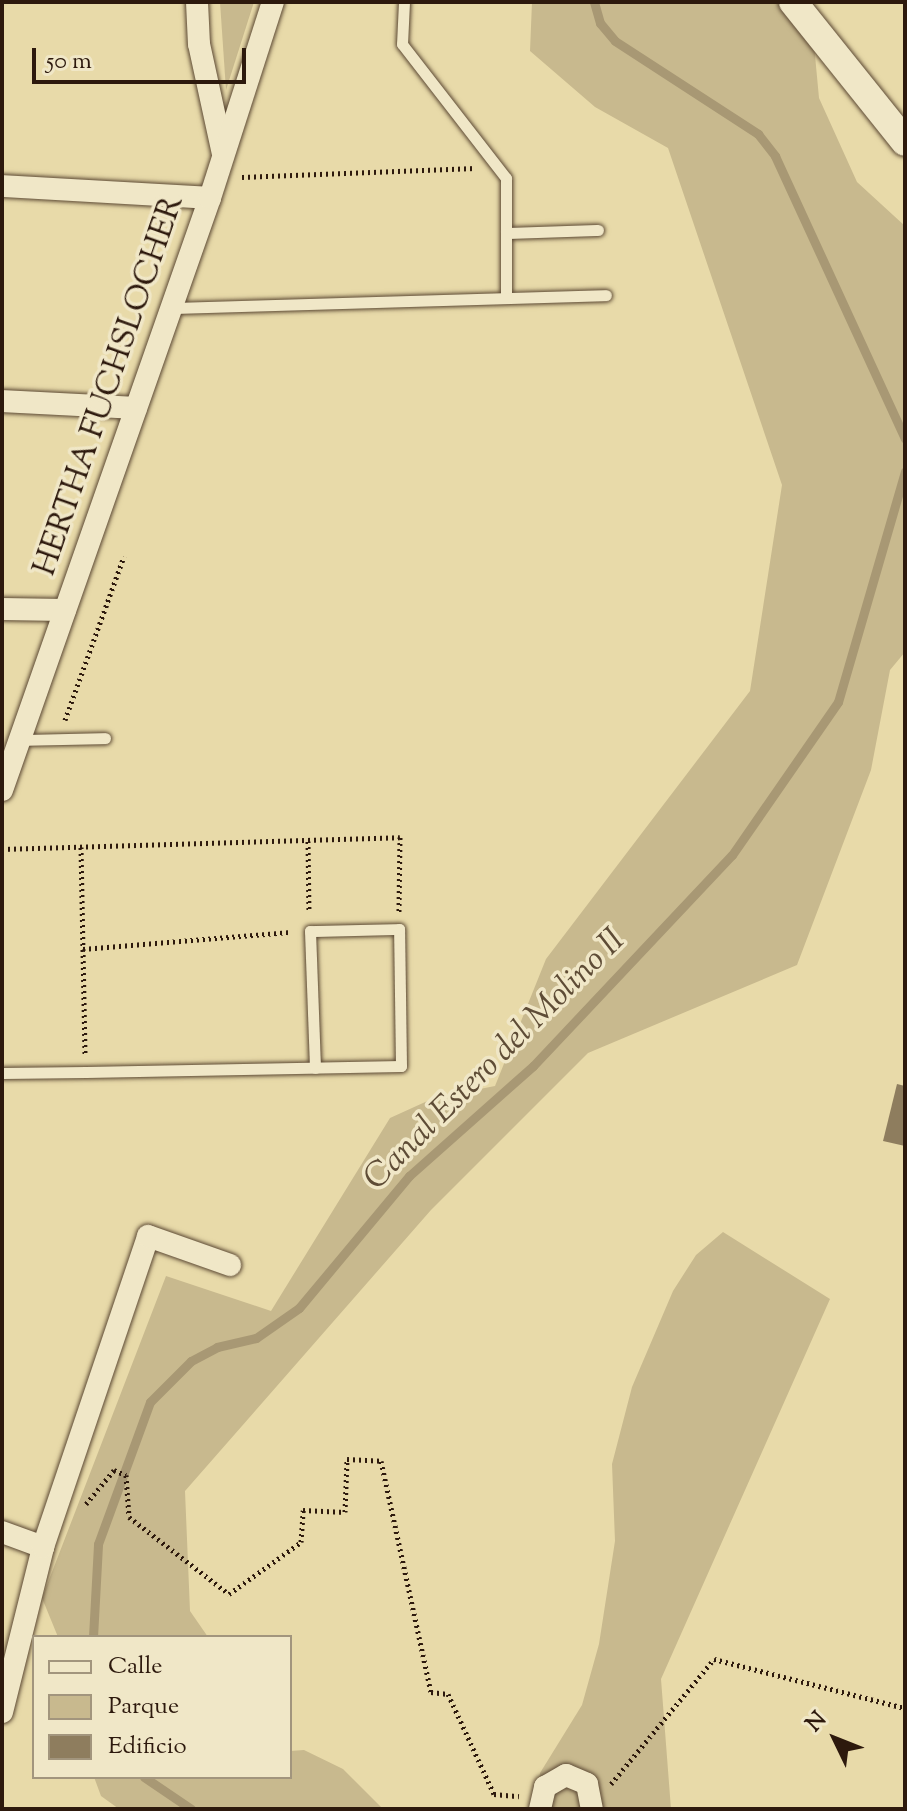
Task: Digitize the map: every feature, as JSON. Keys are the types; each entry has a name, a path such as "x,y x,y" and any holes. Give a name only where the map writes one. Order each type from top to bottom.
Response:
{"street":[{"path":"2,186 217,178 199,44 197,2"},
{"name":"HERTHA FUCHSLOCHER","path":"2,790 217,178 273,2"},
{"path":"793,2 905,142"},
{"path":"2,401 136,408"},
{"path":"2,609 65,610"},
{"path":"2,1712 43,1547 148,1236 230,1265"},
{"path":"2,1532 43,1547"},
{"path":"540,1804 554,1779 572,1775 591,1789 593,1808"}],"lane":[{"path":"404,2 402,44 506,178 506,298"},
{"path":"506,233 598,230"},
{"path":"171,308 606,295"},
{"path":"20,740 105,738"},
{"path":"2,1073 315,1068 401,1066 399,929 310,931 315,1068"}],"path":[{"path":"217,178 497,167"},
{"path":"57,739 124,556"},
{"path":"2,849 400,837 399,929"},
{"path":"83,949 310,931 308,841"},
{"path":"81,847 86,1072"},
{"path":"114,1470 126,1475 129,1517 229,1594 301,1542 303,1510 345,1512 347,1459 381,1461 431,1692 448,1694 494,1794 540,1804"},
{"path":"593,1808 714,1659 905,1708"}],"green space":[{"path":"220,2 254,2 226,90"},
{"path":"532,2 810,2 819,98 857,182 905,226 905,652 890,670 871,770 797,965 588,1053 431,1210 185,1491 190,1611 207,1635 57,1635 42,1598 166,1276 271,1311 390,1118 434,1098 495,1086 546,959 750,691 782,485 668,148 595,107 530,51"},
{"path":"723,1232 830,1299 661,1679 671,1809 537,1809 540,1773 582,1705 599,1644 615,1541 612,1464 632,1387 673,1291 696,1255"},
{"path":"304,1750 343,1769 383,1809 119,1809 101,1796 95,1779 292,1779 292,1751"}],"building":[{"path":"897,1084 905,1086 905,1146 883,1141"}],"waterway":[{"name":"Canal Estero del Molino II","path":"594,2 600,23 615,41 758,134 775,156 905,439"},
{"name":"Canal Estero del Molino II","path":"93,1635 98,1544 150,1402 191,1361 217,1347 256,1338 299,1308 409,1176 533,1066 732,855 838,702 905,472"},
{"name":"Canal Estero del Molino II","path":"147,1779 191,1809"}]}
